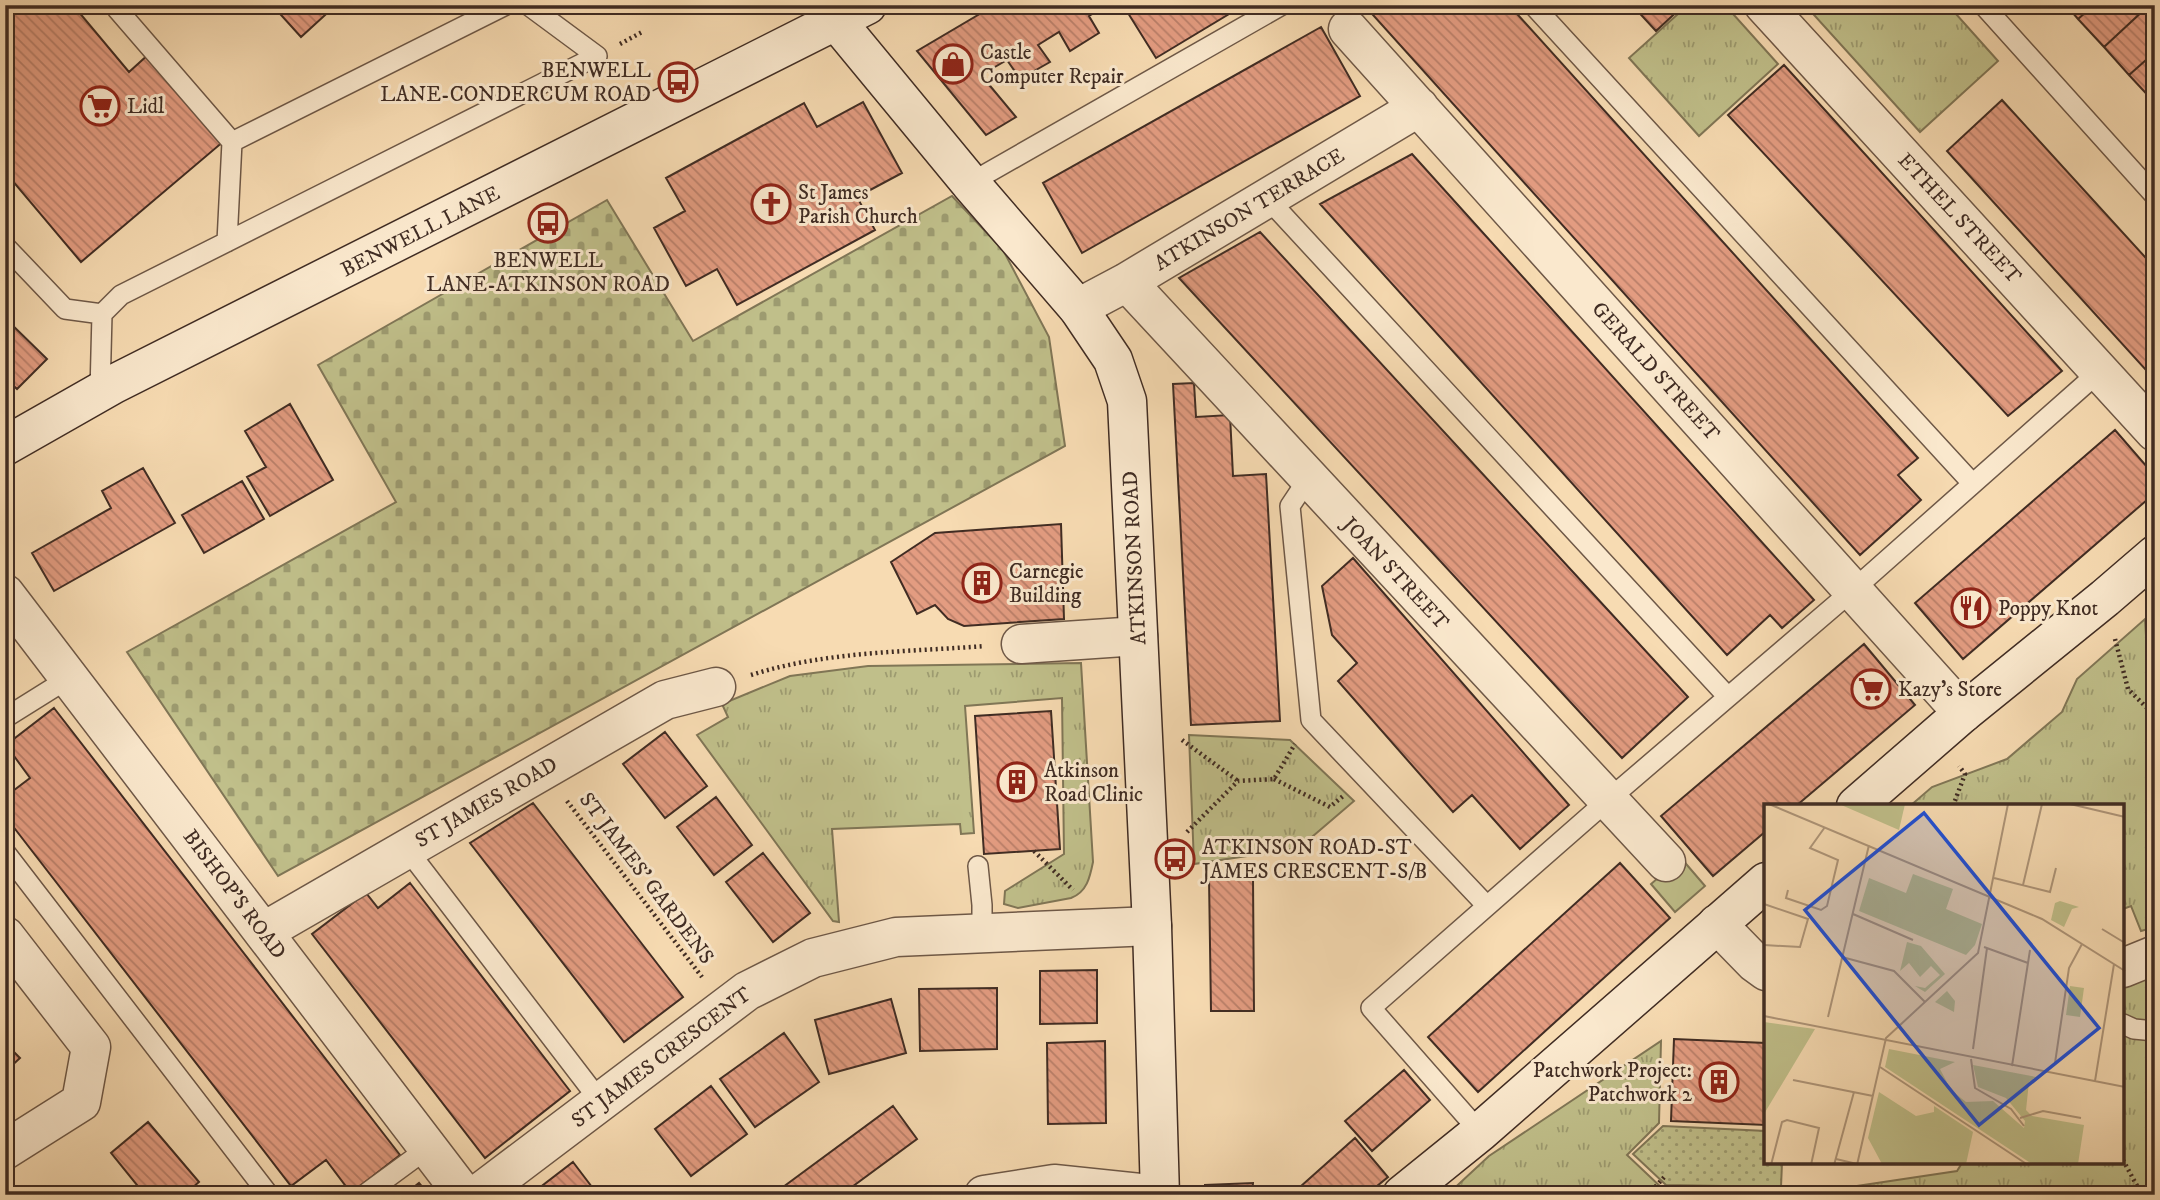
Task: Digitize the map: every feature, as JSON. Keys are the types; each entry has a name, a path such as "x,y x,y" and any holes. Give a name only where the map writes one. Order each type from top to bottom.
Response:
{"street":[{"name":"ETHEL STREET","path":"1764,5 2155,432"},
{"name":"ATKINSON ROAD","path":"842,11 970,183 1078,308 1113,360 1127,401 1150,869 1159,1195"},
{"name":"BENWELL LANE","path":"5,446 100,392 842,11"},
{"name":"GERALD STREET","path":"1348,29 1963,713"},
{"name":"ATKINSON TERRACE","path":"1078,308 1127,282 1419,107"},
{"name":"JOAN STREET","path":"1127,282 1666,862"},
{"path":"1858,804 1963,713 2155,555"},
{"name":"BISHOP'S ROAD","path":"5,594 464,1195"},
{"path":"1021,643 1138,636"},
{"name":"ST JAMES ROAD","path":"263,932 665,700 716,687"},
{"path":"1402,1195 1480,1132 1764,884"},
{"path":"1717,924 1764,970"},
{"name":"ST JAMES CRESCENT","path":"477,1195 747,991 813,958 896,937 1152,926"},
{"path":"5,936 92,1047 81,1102 5,1150"},
{"path":"2125,967 2155,954"},
{"path":"984,1195 1054,1184 1159,1195"}],"lane":[{"path":"232,142 506,5"},
{"path":"100,392 102,314 121,295 597,57 528,5"},
{"path":"970,183 1282,5"},
{"path":"1533,5 1972,483"},
{"path":"1983,5 2155,196"},
{"path":"117,9 232,142 227,242"},
{"path":"1266,198 1728,697"},
{"path":"5,246 65,309 102,314"},
{"path":"1480,1132 1371,1007 1853,590 2100,371"},
{"path":"1308,479 1290,506 1311,720 1487,906"},
{"path":"5,718 69,678"},
{"path":"406,848 600,1101"},
{"path":"5,852 269,1195"},
{"path":"978,866 982,933"},
{"path":"2125,1025 2134,1029 2155,1031"},
{"path":"364,1195 428,1147"}],"path":[{"path":"2105,598 2127,689 2155,716"},
{"path":"716,687 780,666 829,657 1021,643"},
{"path":"1142,710 1238,781 1275,779 1330,807 1365,777"},
{"path":"1275,779 1311,720"},
{"name":"ST JAMES' GARDENS","path":"543,769 725,1007"},
{"path":"1150,869 1238,781"},
{"path":"2125,1164 2142,1195"},
{"path":"1648,1195 1666,1175"}],"green space":[{"path":"1688,5 1725,5 1778,64 1699,136 1629,58"},
{"path":"1805,5 1948,5 1998,61 1920,132"},
{"path":"952,196 1003,250 1049,337 1065,446 278,876 127,652 396,502 318,365 607,200 693,341"},
{"path":"2145,619 2149,685 2155,691 2155,927 2141,931 2131,906 2125,908 2125,804 1912,804 1932,787 2007,759 2062,712 2077,679"},
{"path":"1081,663 1093,862 1091,873 1081,892 1071,898 1018,908 1004,904 1005,891 1064,854 1062,698 965,706 974,833 961,834 960,824 832,829 839,922 833,921 697,735 728,717 722,704 790,676 868,666"},
{"path":"1189,735 1290,740 1354,801 1299,848 1194,864"},
{"path":"1681,858 1705,886 1675,912 1651,884"},
{"path":"2155,974 2155,1195 1447,1195 1489,1156 1661,1041 1659,1123 1627,1155 1664,1190 1810,1193 1957,1171 1961,1165 2125,1165 2125,984"},
{"path":"1663,1126 1764,1131 1764,1165 1782,1165 1781,1187 1666,1185 1633,1154"}],"building":[{"name":"Lidl","path":"5,5 73,5 129,72 150,53 224,141 81,262 5,172"},
{"path":"272,5 336,5 301,37"},
{"path":"995,5 1107,5 1089,16 1099,33 1070,51 1059,32 1038,45 1050,62 1020,79 1007,60 981,75 1016,117 986,135 917,51"},
{"path":"1123,5 1244,5 1156,58"},
{"path":"1364,5 1509,5 1918,458 1898,475 1921,500 1860,555"},
{"path":"1632,5 1684,5 1656,31"},
{"path":"2066,5 2094,5 2078,19"},
{"path":"2094,5 2144,5 2146,8 2104,47 2078,19"},
{"path":"2146,8 2155,17 2155,52 2129,75 2104,47"},
{"path":"1321,27 1360,96 1082,253 1043,183"},
{"path":"2155,52 2155,102 2154,102 2129,75"},
{"path":"1784,65 2062,371 2008,416 1728,115"},
{"path":"2002,100 2155,268 2155,380 1947,151"},
{"name":"St James Parish Church","path":"863,102 902,173 857,197 875,230 737,305 717,269 686,286 654,228 685,211 666,178 804,103 817,127"},
{"path":"1412,154 1814,600 1782,628 1770,615 1727,655 1320,204"},
{"path":"1260,232 1688,697 1622,758 1179,278"},
{"path":"5,318 47,359 17,389 5,378"},
{"path":"1194,383 1196,417 1230,415 1233,476 1266,474 1280,721 1191,725 1173,384"},
{"path":"290,404 333,480 270,516 247,477 266,467 245,431"},
{"path":"2115,430 2155,476 2155,493 1963,659 1915,603"},
{"path":"143,468 175,523 54,591 32,553 111,508 102,491"},
{"path":"242,481 264,519 204,553 182,515"},
{"name":"Carnegie Building","path":"1061,524 1064,619 964,626 948,619 935,605 917,614 891,562 935,533"},
{"path":"1353,558 1569,805 1520,849 1472,795 1453,812 1338,681 1357,663 1332,635 1322,586"},
{"path":"1864,644 1915,705 1798,804 1764,804 1764,833 1713,876 1661,816"},
{"path":"54,708 400,1155 351,1193 326,1160 291,1186 5,816 5,797 30,778 6,745"},
{"name":"Atkinson Road Clinic","path":"1051,711 1060,849 984,854 975,716"},
{"path":"665,732 707,786 665,818 623,764"},
{"path":"716,797 752,845 714,875 677,827"},
{"path":"533,803 683,997 624,1042 470,843"},
{"path":"763,853 810,913 773,942 726,882"},
{"path":"1620,863 1670,918 1478,1092 1428,1037"},
{"path":"1209,878 1253,878 1254,1011 1211,1011"},
{"path":"410,883 570,1091 485,1158 312,934 366,893 378,908"},
{"path":"1097,970 1097,1023 1040,1024 1040,971"},
{"path":"997,988 997,1049 920,1051 919,989"},
{"path":"891,999 906,1053 829,1074 815,1020"},
{"path":"784,1033 819,1082 755,1127 720,1079"},
{"name":"Patchwork Project: Patchwork 2","path":"1674,1039 1764,1043 1764,1125 1671,1121"},
{"path":"1105,1041 1106,1123 1048,1124 1047,1043"},
{"path":"5,1043 20,1058 5,1072"},
{"path":"1404,1070 1430,1100 1372,1151 1345,1121"},
{"path":"711,1086 747,1134 691,1176 655,1129"},
{"path":"893,1106 917,1139 841,1195 782,1195 779,1190"},
{"path":"148,1122 199,1182 184,1195 145,1195 111,1153"},
{"path":"1355,1138 1388,1177 1366,1195 1291,1195"},
{"path":"573,1162 598,1195 530,1195"},
{"path":"419,1183 429,1195 404,1195"},
{"path":"1253,1183 1252,1195 1205,1195 1205,1185"}],"place":[{"name":"Castle Computer Repair","path":"953,64"},
{"name":"BENWELL LANE-CONDERCUM ROAD","path":"678,82"},
{"name":"Lidl","path":"100,106"},
{"name":"St James Parish Church","path":"771,204"},
{"name":"BENWELL LANE-ATKINSON ROAD","path":"548,223"},
{"name":"Carnegie Building","path":"982,583"},
{"name":"Poppy Knot","path":"1971,608"},
{"name":"Kazy's Store","path":"1871,689"},
{"name":"Atkinson Road Clinic","path":"1017,782"},
{"name":"ATKINSON ROAD-ST JAMES CRESCENT-S/B","path":"1175,859"},
{"name":"Patchwork Project: Patchwork 2","path":"1719,1082"}]}
